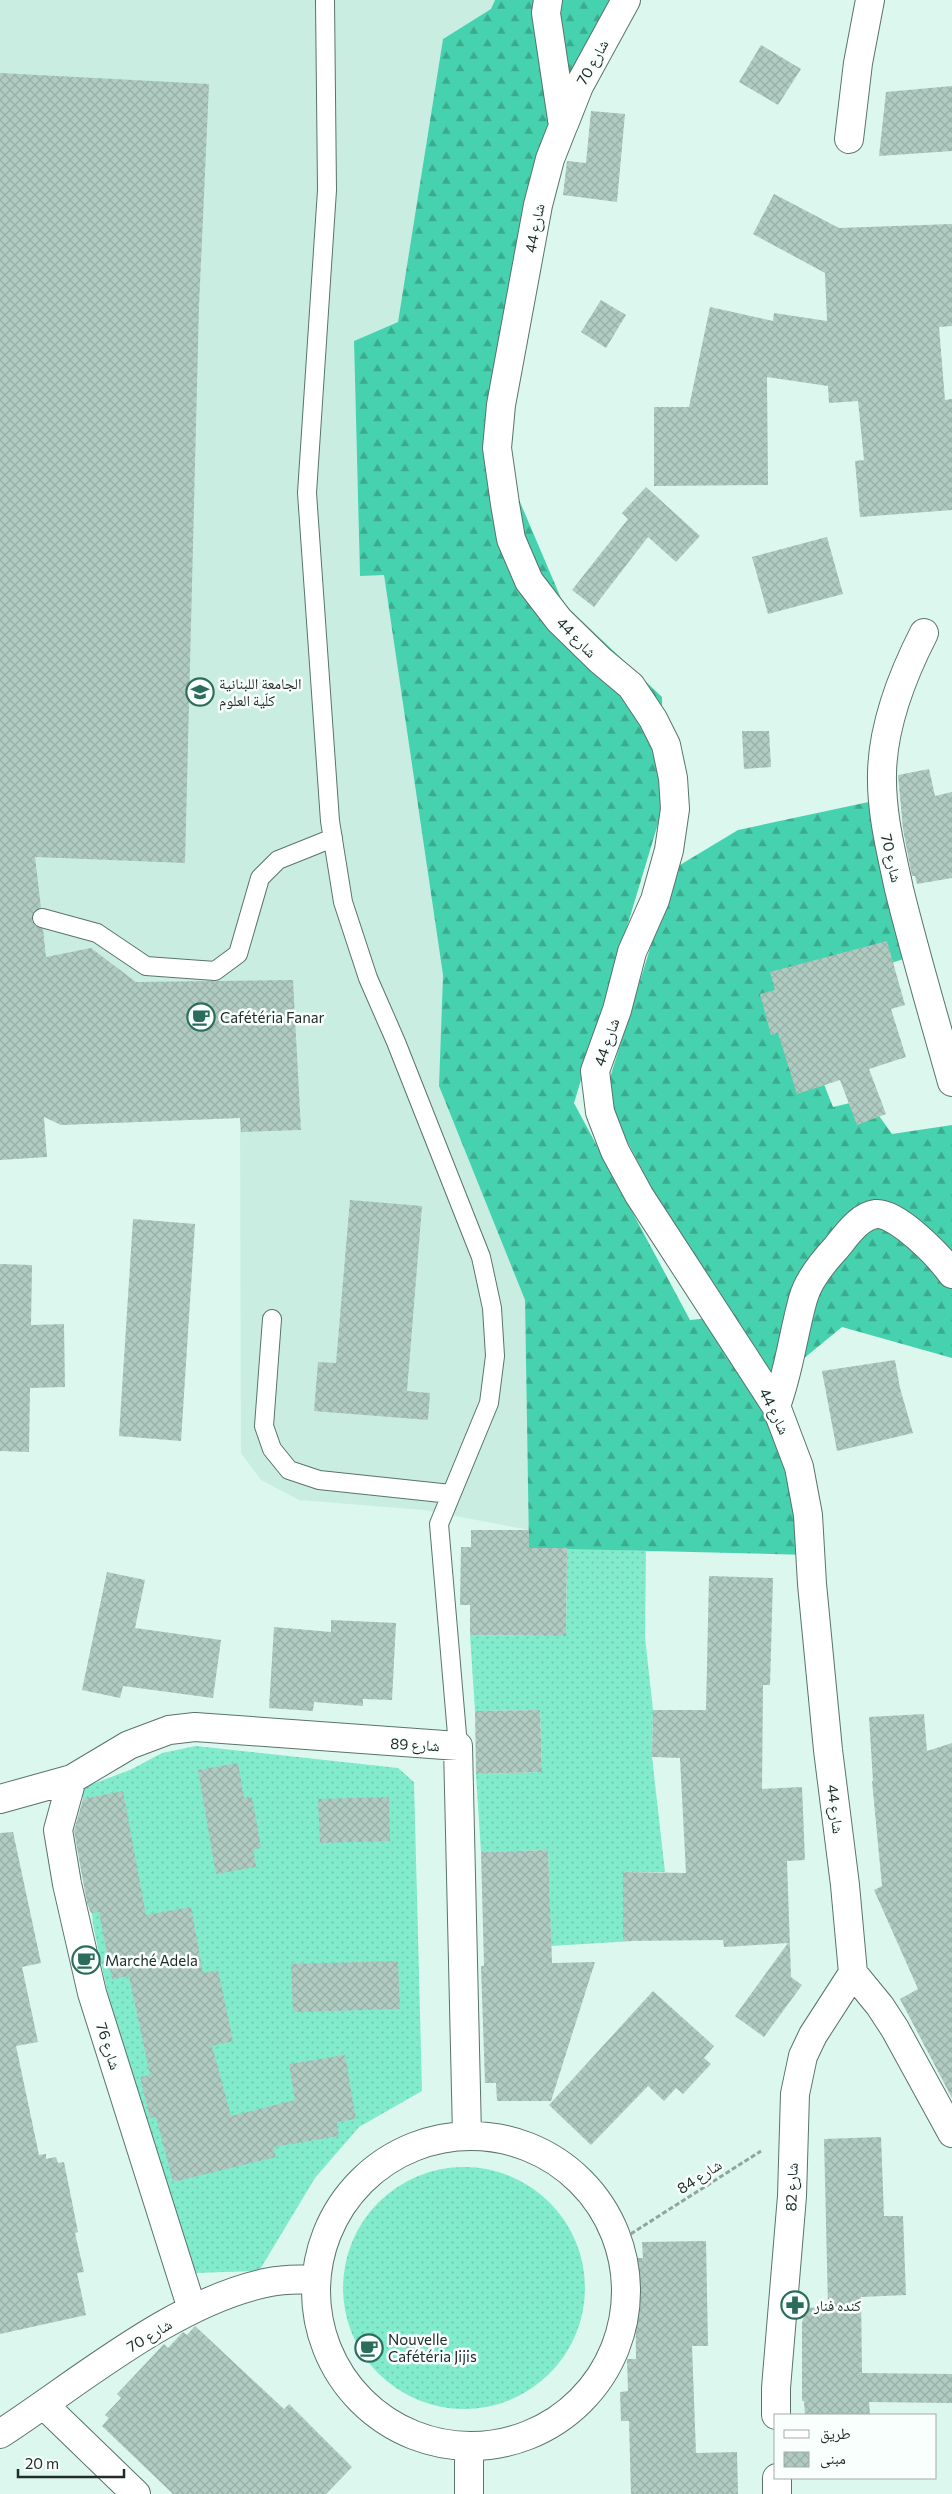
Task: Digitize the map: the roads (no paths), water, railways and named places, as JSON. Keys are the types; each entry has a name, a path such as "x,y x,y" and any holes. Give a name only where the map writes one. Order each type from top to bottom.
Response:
{"street":[{"name":"شارع 44","path":"548,0 546,13 563,126 550,160 538,204 501,404 497,448 505,504 511,539 529,581 559,620 600,660 631,686 653,719 666,746 673,778 675,809 669,850 655,900 632,952 617,1010 595,1071 600,1112 615,1151 639,1195 776,1406 799,1467 808,1515 812,1584 828,1750 844,1876 852,1973"},
{"name":"شارع 70","path":"563,126 579,86 626,0"},
{"path":"849,139 858,63 870,0"},
{"name":"شارع 70","path":"924,633 905,670 889,726 882,773 886,830 907,922 952,1082"},
{"path":"776,1406 789,1367 803,1297 825,1260 854,1227 874,1214 884,1215 912,1234 952,1274"},
{"name":"شارع 89","path":"0,1799 72,1779 129,1745 169,1730 195,1726 458,1746 467,2135"},
{"name":"شارع 76","path":"72,1779 58,1830 67,1884 92,1993 192,2309"},
{"path":"852,1973 880,2006 895,2029 952,2133"},
{"name":"شارع 82","path":"776,2414 776,2388 792,2196 794,2094 803,2056 813,2035 852,1973"},
{"path":"467,2135 500,2138 531,2147 560,2163 585,2185 604,2212 618,2242 625,2274 625,2306 619,2339 605,2369 586,2395 561,2417 533,2433 502,2443 469,2446 438,2443 408,2433 380,2417 357,2396 338,2370 324,2342 316,2311 315,2279 321,2247 334,2216 352,2190 376,2167 403,2150 434,2139 467,2135"},
{"name":"شارع 70","path":"0,2434 108,2360 192,2309 234,2292 271,2282 315,2279"},
{"path":"44,2405 136,2494"},
{"path":"469,2446 469,2494"},
{"path":"777,2479 777,2494"}],"lane":[{"path":"325,0 327,190 307,493 333,838 343,902 368,978 396,1042 481,1257 492,1308 495,1356 489,1403 439,1524 458,1746"},
{"path":"42,918 97,933 146,966 215,972 238,954 260,878 278,860 333,838"},
{"path":"272,1319 264,1426 272,1449 289,1470 319,1480 452,1494"}],"place":[{"name":"الجامعة اللبنانية كلّية العلوم","path":"200,692"},
{"name":"Cafétéria Fanar","path":"201,1017"},
{"name":"Marché Adela","path":"86,1960"},
{"name":"كنده فنار","path":"795,2305"},
{"name":"Nouvelle Cafétéria Jijis","path":"369,2348"}]}
